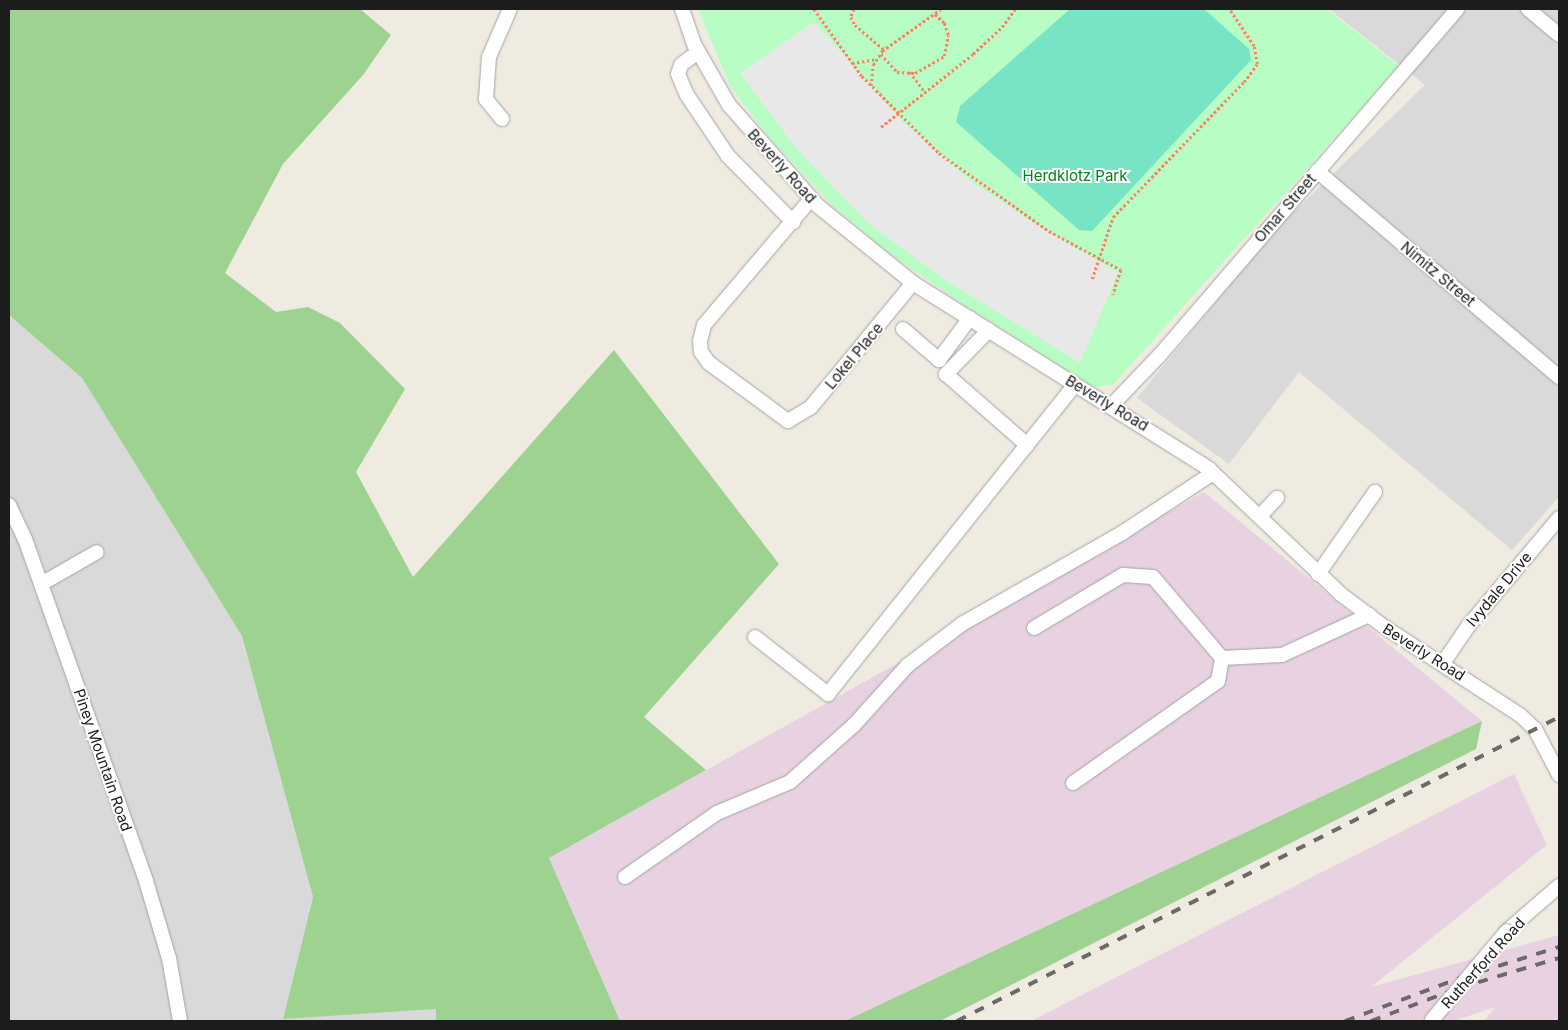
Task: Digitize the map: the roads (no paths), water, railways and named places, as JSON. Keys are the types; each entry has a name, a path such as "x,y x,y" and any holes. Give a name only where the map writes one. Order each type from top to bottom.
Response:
{"street":[{"path":"502,118 486,99 489,57 510,9"},
{"name":"Beverly Road","path":"682,9 698,52 729,105 811,200 913,283 1213,473 1260,516 1318,574 1369,615 1502,701 1535,729 1559,775"},
{"name":"Omar Street","path":"1110,406 1159,356 1457,9"},
{"path":"1528,9 1559,35"},
{"path":"698,52 681,66 678,74 687,95 728,156 793,222 811,200"},
{"name":"Nimitz Street","path":"1317,171 1559,377"},
{"name":"Lokel Place","path":"793,222 704,325 700,341 701,352 709,363 788,421 811,407 913,283"},
{"path":"903,328 939,360 970,318"},
{"path":"989,330 946,374 1027,445"},
{"path":"756,638 828,694 1075,385"},
{"path":"625,877 717,813 790,782 854,725 908,665 962,624 1122,533 1213,473"},
{"path":"1318,574 1334,555 1375,492"},
{"path":"1260,516 1277,498"},
{"name":"Piney Mountain Road","path":"9,505 41,584 146,881 170,958 180,1021"},
{"name":"Ivydale Drive","path":"1443,663 1469,625 1559,518"},
{"path":"41,584 97,552"},
{"path":"1034,628 1123,574 1153,577 1222,658"},
{"path":"1222,658 1282,655 1369,615"},
{"path":"1073,783 1218,681 1222,658"},
{"name":"Rutherford Road","path":"1431,1021 1507,931 1559,886"}],"railway":[{"path":"957,1021 1559,717"},
{"path":"1345,1021 1460,978 1559,947"},
{"path":"1371,1021 1459,988 1559,958"}],"park label":[{"name":"Herdklotz Park","path":"1075,176"}]}
